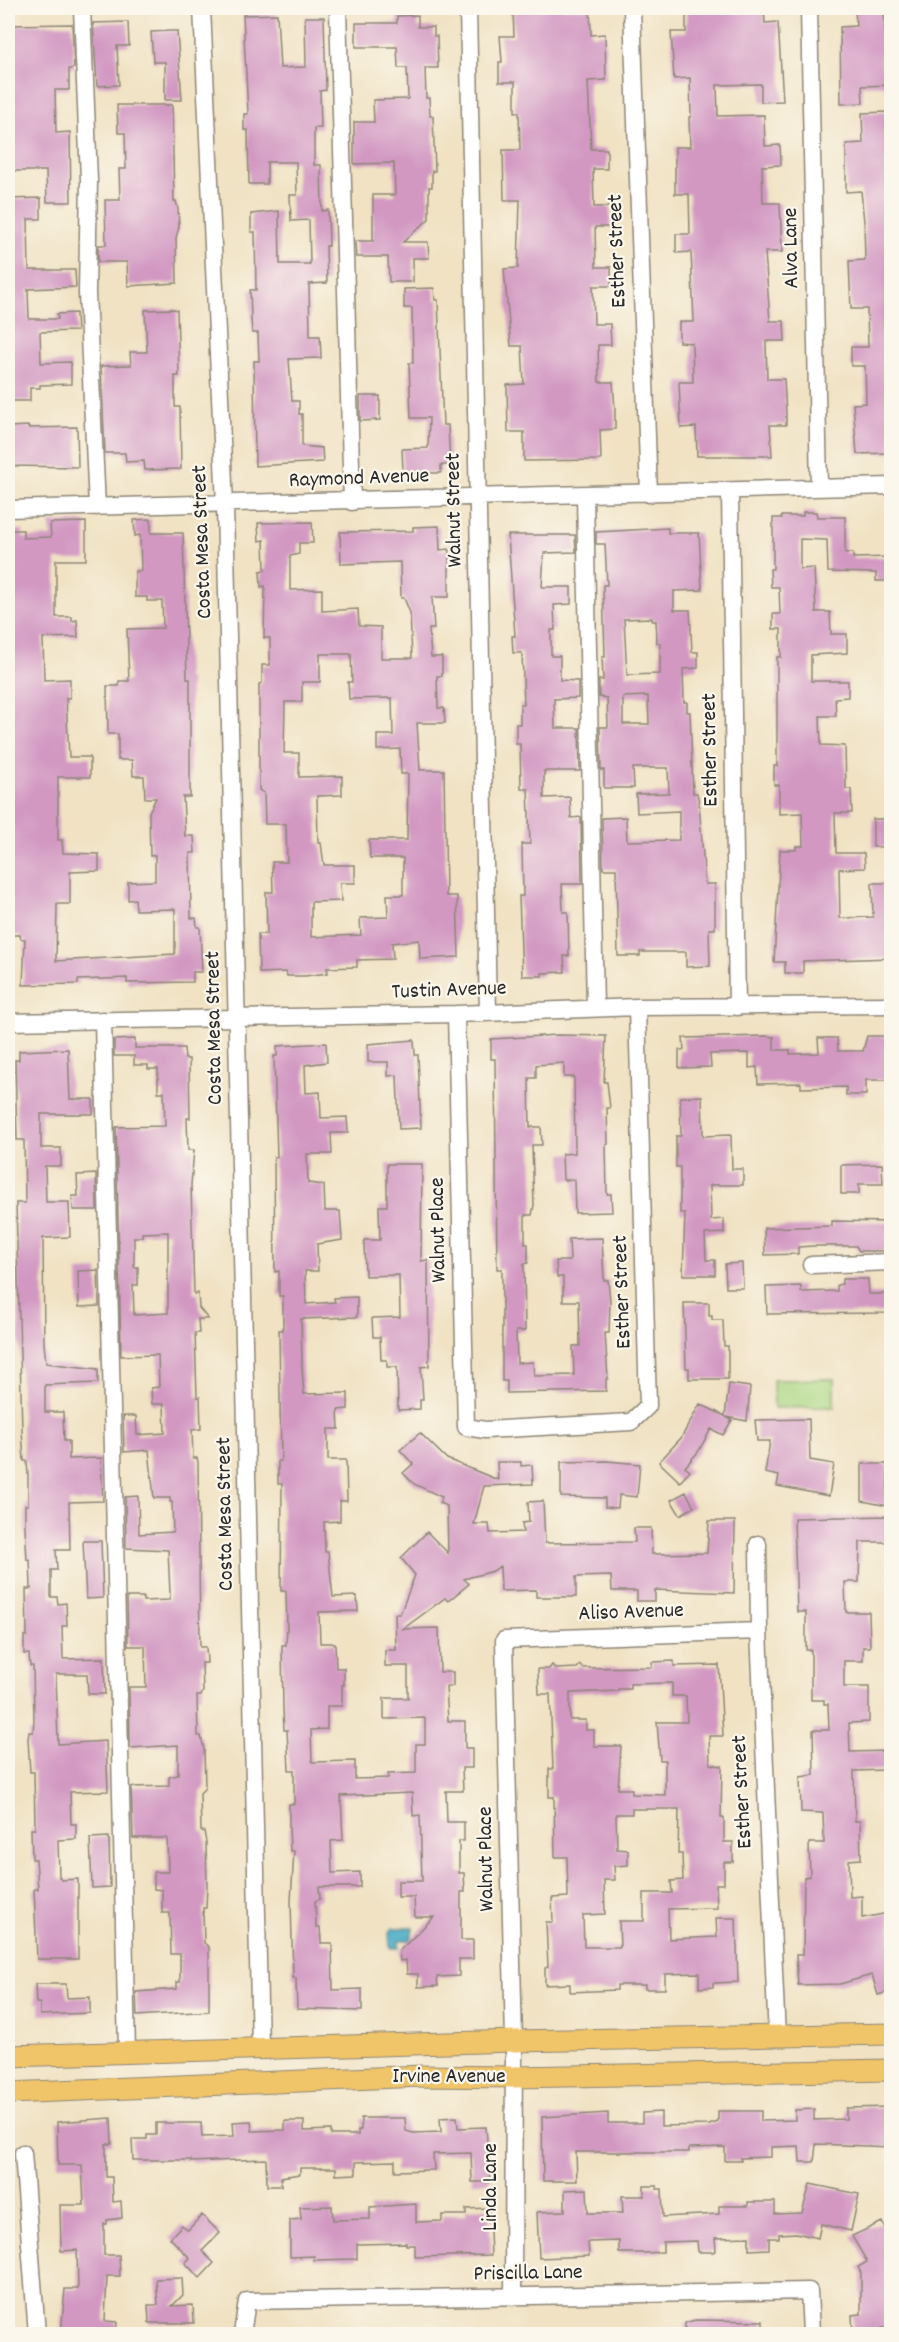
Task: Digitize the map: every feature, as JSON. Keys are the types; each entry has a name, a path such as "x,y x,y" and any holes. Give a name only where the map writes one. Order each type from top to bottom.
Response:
{"main road":[{"name":"Irvine Avenue","path":"8,2055 260,2047 891,2034"},
{"name":"Irvine Avenue","path":"8,2093 422,2076 514,2077 891,2070"}],"street":[{"path":"82,8 89,170 87,293 97,507"},
{"name":"Costa Mesa Street","path":"202,8 225,505 260,2047"},
{"path":"338,8 352,502"},
{"name":"Walnut Street","path":"468,8 488,1012"},
{"name":"Esther Street","path":"632,8 649,494"},
{"name":"Alva Lane","path":"809,8 819,488"},
{"name":"Raymond Avenue","path":"8,509 352,502 891,486"},
{"name":"Esther Street","path":"730,491 737,1007"},
{"path":"585,495 595,1008"},
{"name":"Tustin Avenue","path":"8,1022 456,1014 638,1007 891,1005"},
{"name":"Esther Street","path":"485,1430 631,1422 648,1406 638,1007"},
{"name":"Walnut Place","path":"456,1014 466,1426 485,1430"},
{"path":"104,1020 127,2052"},
{"path":"811,1265 891,1262"},
{"name":"Esther Street","path":"758,1544 759,1631 777,2038"},
{"name":"Aliso Avenue","path":"504,1640 759,1631"},
{"name":"Walnut Place","path":"504,1640 514,2077"},
{"name":"Linda Lane","path":"513,2297 514,2077"},
{"path":"24,2153 36,2334"},
{"name":"Priscilla Lane","path":"242,2334 247,2301 810,2291 811,2334"}],"green space":[{"path":"834,1379 834,1407 774,1408 773,1380"}],"water":[{"path":"393,1928 413,1928 411,1940 399,1940 399,1948 390,1948 389,1932"}],"building":[{"path":"515,8 590,8 591,35 605,34 606,80 588,81 591,149 607,149 607,169 593,169 594,207 610,207 610,227 595,227 596,267 611,267 611,286 593,286 594,324 610,324 611,345 598,345 599,382 613,382 615,409 615,429 600,430 601,460 524,461 524,432 508,432 507,385 524,384 522,346 511,346 504,269 518,268 520,200 504,200 503,150 520,150 519,112 515,112 515,82 499,82 499,62 502,62 500,36 514,36 513,11"},
{"path":"686,8 764,8 765,23 778,22 783,101 761,102 761,84 717,85 718,116 764,115 765,146 780,145 781,165 762,166 763,203 780,203 782,252 765,252 770,321 784,321 785,341 766,341 767,379 784,379 786,415 786,425 770,425 772,456 697,456 696,427 681,428 679,382 693,382 692,343 679,342 679,322 694,322 691,252 676,253 676,234 690,234 689,194 675,194 675,147 690,147 689,117 691,117 690,78 674,79 671,32 686,32"},
{"path":"855,8 884,8 886,54 890,57 891,85 862,86 863,103 841,104 840,27 856,26"},
{"path":"277,14 280,68 306,67 305,17 324,17 326,90 320,91 321,128 314,128 314,165 321,165 322,211 328,210 327,283 309,284 310,336 320,336 321,358 289,359 292,401 299,401 299,414 302,414 302,446 322,448 323,462 255,466 254,361 259,361 258,333 252,333 251,319 250,290 256,290 255,232 251,232 251,214 279,211 280,264 310,264 309,220 291,221 290,195 297,195 296,162 267,162 267,184 249,184 248,130 244,130 244,114 248,114 243,15"},
{"path":"418,15 418,27 434,27 434,36 437,36 438,68 425,68 426,98 429,98 430,116 433,116 435,171 432,171 432,187 429,187 429,219 403,242 428,242 429,258 413,258 413,282 389,282 388,257 356,257 355,241 373,241 373,195 395,195 394,163 354,164 354,122 374,122 373,100 408,99 407,68 398,68 397,47 356,47 356,23 397,23 397,16"},
{"path":"128,22 129,46 117,46 119,85 97,86 93,23"},
{"path":"72,24 74,68 69,69 69,90 55,90 56,133 70,132 71,202 47,202 46,171 8,171 8,25"},
{"path":"177,31 182,100 165,100 165,62 153,62 151,32"},
{"path":"117,105 172,105 174,201 178,209 179,227 176,238 177,283 128,286 127,262 98,262 98,245 106,245 105,200 120,200 119,169 126,169 125,133 118,133"},
{"path":"887,112 889,179 891,179 891,221 889,221 891,453 857,454 853,404 866,403 865,366 851,366 851,347 868,347 867,309 851,309 849,261 865,260 864,222 861,191 846,192 846,144 863,143 862,113"},
{"path":"41,198 41,219 28,219 29,270 75,270 76,287 28,289 29,319 58,319 57,314 76,313 77,331 40,332 41,363 71,362 71,384 40,385 40,388 30,388 30,401 8,401 8,199"},
{"path":"434,288 435,300 438,300 443,425 448,425 450,465 441,465 441,473 416,473 403,471 402,449 428,448 429,418 411,418 409,363 413,363 412,308 404,308 404,289"},
{"path":"145,310 177,310 179,376 175,376 175,407 180,407 181,469 145,470 144,461 126,462 125,453 105,453 101,366 131,365 130,352 147,352"},
{"path":"360,396 380,396 380,420 360,421"},
{"path":"28,426 28,428 77,427 78,467 8,466 8,427"},
{"path":"803,512 816,512 817,517 845,517 845,553 853,553 853,558 891,557 891,581 876,581 876,573 828,572 827,540 800,539 800,569 814,568 816,612 830,612 831,634 847,634 847,653 811,655 811,681 848,681 848,697 835,698 836,716 820,716 821,745 845,746 846,789 851,789 852,813 835,813 836,853 864,853 865,868 839,869 840,918 873,917 872,883 891,883 891,958 803,961 803,973 785,973 785,962 774,962 780,850 796,850 796,846 803,846 802,813 779,814 779,785 774,785 774,766 777,766 777,657 781,657 781,629 773,629 773,614 780,614 779,587 771,587 770,569 773,569 773,518 803,516"},
{"path":"151,519 151,533 183,533 187,679 190,679 190,797 183,797 185,836 194,836 195,853 190,853 191,918 196,918 197,927 200,927 202,972 193,972 193,982 127,983 127,978 78,980 78,984 23,985 25,939 21,939 20,935 10,935 8,907 8,530 23,530 23,538 51,537 50,523 86,522 86,560 56,560 56,617 72,617 72,621 77,620 78,637 43,638 44,680 70,679 70,698 66,698 69,757 90,757 90,777 58,777 58,840 62,840 63,853 99,854 99,871 70,872 70,904 57,904 56,961 175,954 175,909 136,910 135,899 128,900 128,882 155,881 155,855 150,856 149,812 156,798 145,798 144,776 133,776 132,760 118,760 118,734 108,734 107,686 119,686 119,681 129,681 127,629 163,628 162,601 147,601 147,597 135,597 135,571 141,571 140,535 135,536 134,520"},
{"path":"312,522 313,543 299,543 299,554 290,556 290,590 322,589 322,611 358,609 359,626 381,627 381,658 412,658 410,613 404,598 401,598 400,562 341,564 340,532 413,531 413,527 439,526 440,550 449,549 449,597 432,597 434,629 429,629 431,657 442,657 442,676 437,676 438,708 444,708 445,723 417,723 420,770 444,770 446,896 457,896 459,957 420,959 419,940 392,943 393,959 357,960 357,967 327,968 328,973 287,976 286,972 259,973 258,934 267,934 266,892 273,892 272,862 287,862 286,824 265,824 264,793 259,790 259,684 262,683 262,665 270,665 270,638 264,638 265,586 261,587 260,571 265,570 264,540 259,541 258,523","holes":["320,654 351,654 352,682 348,682 349,699 392,698 393,735 377,735 377,750 400,749 401,774 408,774 407,840 369,840 370,858 403,858 403,895 387,895 388,917 360,918 361,935 311,937 311,902 341,901 340,883 355,883 355,865 324,865 321,843 318,843 317,796 342,795 342,776 299,777 299,753 284,753 285,702 302,702 302,682 320,682"]},
{"path":"668,528 668,533 699,533 702,590 674,591 674,610 690,610 692,652 698,652 698,668 683,669 684,702 687,702 687,712 690,712 693,793 697,793 699,802 705,884 715,884 715,929 709,929 710,966 686,967 686,952 640,952 640,956 618,956 616,869 603,869 602,818 626,817 627,841 679,840 679,811 637,813 636,794 669,793 668,768 633,768 634,788 604,788 604,770 601,770 600,727 608,727 607,698 599,697 599,680 603,680 602,657 605,657 603,585 607,585 605,544 596,544 596,532","holes":["652,618 652,621 656,621 657,643 660,643 660,674 627,675 624,619","648,696 649,724 623,724 623,697"]},
{"path":"508,535 575,535 576,552 544,553 542,587 571,587 571,604 554,605 555,630 551,630 551,656 560,656 560,680 578,681 578,698 554,699 555,728 579,728 580,771 544,771 544,798 570,797 571,818 581,817 582,884 562,884 563,912 568,912 569,956 564,956 565,972 542,973 542,976 522,976 519,896 523,896 522,844 530,844 528,789 521,789 520,744 516,744 516,724 520,724 520,704 524,704 522,653 513,653 512,636 515,636"},
{"path":"873,819 891,819 891,847 873,847"},
{"path":"557,1035 606,1036 604,1082 607,1082 610,1108 607,1108 607,1194 611,1194 612,1212 575,1213 574,1180 563,1180 562,1154 575,1153 574,1077 564,1077 564,1063 536,1065 536,1078 529,1078 530,1127 541,1127 542,1145 532,1145 534,1205 532,1215 525,1215 525,1244 528,1244 528,1263 524,1264 525,1331 516,1331 517,1363 533,1362 534,1376 574,1375 573,1346 580,1346 579,1301 563,1301 563,1277 557,1277 556,1261 570,1261 569,1239 602,1238 604,1280 608,1280 610,1301 609,1333 605,1333 608,1379 606,1379 606,1391 507,1393 507,1381 502,1381 502,1269 497,1269 495,1059 491,1059 491,1039"},
{"path":"867,1036 891,1036 891,1080 866,1080 866,1095 846,1095 846,1087 801,1088 801,1083 758,1084 757,1067 749,1068 749,1053 710,1054 711,1067 679,1068 679,1050 684,1050 683,1038 774,1037 774,1050 790,1050 790,1054 819,1053 818,1038 837,1038 838,1051 863,1051"},
{"path":"135,1039 135,1048 184,1048 185,1059 189,1059 190,1118 187,1118 188,1150 194,1150 191,1185 194,1294 198,1293 199,1308 208,1319 198,1319 199,1333 195,1333 197,1397 200,1397 201,1429 192,1430 193,1458 197,1458 198,1462 200,1647 206,1647 207,1663 202,1663 203,1691 201,1696 197,1696 198,1736 201,1736 204,1749 205,1788 200,1793 201,1831 204,1831 206,1842 206,1908 203,1908 204,1943 209,1947 209,2011 137,2016 136,1992 177,1989 177,1982 180,1982 180,1954 171,1954 170,1913 162,1913 162,1890 154,1889 154,1872 168,1872 167,1838 133,1838 131,1787 169,1786 169,1777 178,1775 178,1745 130,1748 129,1687 146,1687 145,1646 128,1646 127,1597 143,1597 143,1601 169,1600 170,1593 168,1550 126,1548 125,1497 138,1496 139,1534 173,1532 170,1498 154,1498 149,1450 124,1452 123,1416 136,1416 137,1435 165,1433 164,1404 152,1404 151,1388 159,1387 158,1355 121,1356 116,1127 165,1126 164,1092 158,1092 158,1069 148,1069 148,1065 134,1065 134,1056 114,1056 114,1040","holes":["168,1232 168,1313 134,1315 133,1285 138,1285 138,1267 134,1267 134,1237 142,1237 142,1233"]},
{"path":"414,1040 415,1055 418,1055 421,1128 399,1129 397,1075 388,1076 388,1062 368,1062 368,1044"},
{"path":"326,1043 327,1062 305,1065 306,1093 320,1092 321,1118 347,1117 348,1133 331,1133 332,1154 307,1154 308,1183 324,1185 325,1211 340,1211 342,1240 317,1244 318,1271 305,1271 306,1304 335,1302 334,1298 357,1297 357,1317 301,1319 302,1369 304,1394 348,1393 348,1409 338,1410 339,1429 328,1429 328,1460 346,1460 347,1501 340,1501 340,1521 324,1522 325,1552 328,1552 333,1597 357,1596 358,1611 319,1612 320,1643 335,1643 336,1668 344,1668 344,1685 342,1685 342,1706 327,1706 327,1729 311,1730 312,1762 355,1761 355,1779 388,1778 388,1774 416,1773 416,1744 425,1744 425,1718 384,1719 384,1698 408,1698 408,1666 385,1666 385,1650 396,1650 395,1614 400,1614 415,1575 401,1558 427,1532 448,1553 447,1506 439,1503 442,1497 414,1484 403,1473 413,1464 400,1450 420,1433 447,1459 498,1480 497,1462 521,1462 521,1466 532,1465 533,1484 484,1486 474,1524 489,1524 490,1533 523,1532 522,1523 529,1522 528,1502 543,1501 545,1543 635,1542 634,1528 651,1528 652,1554 707,1553 709,1521 735,1521 734,1593 655,1590 655,1601 637,1601 637,1591 612,1591 611,1576 576,1577 576,1597 536,1597 536,1590 501,1591 500,1566 493,1571 464,1579 469,1584 448,1601 445,1598 403,1629 439,1628 440,1672 453,1672 453,1686 446,1687 448,1721 465,1721 465,1748 472,1748 472,1768 462,1768 463,1791 446,1791 447,1822 464,1822 464,1841 459,1841 459,1873 464,1873 465,1892 461,1892 461,1940 473,1940 473,1959 459,1959 459,1976 437,1977 438,1986 418,1987 418,1974 407,1974 406,1960 400,1961 399,1951 434,1917 415,1917 414,1897 398,1897 398,1881 422,1881 420,1815 413,1816 412,1793 341,1796 343,1840 331,1841 332,1873 360,1872 360,1887 319,1887 320,1899 315,1901 316,1927 320,1927 321,1943 332,1943 333,1990 362,1989 362,2011 297,2009 296,1978 293,1978 291,1901 294,1851 290,1851 289,1804 294,1804 294,1770 289,1770 287,1730 284,1730 283,1709 282,1645 286,1645 287,1627 286,1591 281,1591 282,1484 278,1484 278,1461 281,1461 279,1330 283,1330 283,1296 279,1296 279,1271 275,1272 274,1157 277,1157 274,1056 277,1056 277,1046"},
{"path":"68,1049 70,1099 93,1099 93,1114 41,1114 41,1148 61,1148 61,1166 45,1166 46,1202 69,1202 70,1237 43,1238 44,1344 46,1363 98,1369 98,1383 45,1385 45,1412 63,1412 64,1441 69,1441 69,1459 101,1458 103,1501 69,1502 70,1550 56,1550 57,1570 51,1570 51,1597 57,1597 58,1604 66,1603 67,1626 62,1626 63,1659 104,1658 105,1694 88,1694 87,1674 56,1674 58,1744 106,1741 108,1791 70,1792 71,1824 76,1824 76,1839 58,1840 59,1877 61,1880 78,1879 78,1959 37,1959 34,1889 38,1889 36,1859 32,1859 31,1829 35,1829 34,1772 30,1772 28,1739 29,1732 33,1732 34,1720 33,1666 30,1666 29,1654 24,1654 24,1636 27,1636 26,1589 31,1589 30,1559 27,1560 25,1527 28,1475 27,1461 24,1461 22,1430 16,1203 25,1203 24,1140 17,1140 15,1060 19,1060 19,1051"},
{"path":"702,1096 703,1136 731,1135 732,1169 743,1169 743,1185 710,1185 711,1220 724,1219 724,1233 705,1234 706,1260 715,1260 715,1275 683,1275 685,1213 680,1213 680,1167 676,1167 676,1136 681,1136 680,1097"},
{"path":"387,1164 422,1164 421,1261 428,1260 429,1366 421,1367 423,1400 420,1400 420,1409 398,1410 397,1367 387,1367 387,1360 381,1360 380,1337 373,1337 372,1318 400,1317 399,1275 365,1276 364,1240 380,1240 379,1206 387,1206"},
{"path":"882,1164 883,1184 859,1184 859,1194 841,1194 841,1165"},
{"path":"96,1174 97,1210 73,1210 72,1196 78,1196 77,1175"},
{"path":"832,1221 891,1222 891,1251 859,1251 856,1246 813,1246 798,1247 798,1254 765,1255 764,1228 832,1226"},
{"path":"742,1263 743,1288 726,1288 725,1264"},
{"path":"98,1270 99,1306 79,1307 78,1271"},
{"path":"842,1279 868,1279 869,1294 889,1294 889,1313 767,1314 766,1287 801,1286 801,1292 837,1291 837,1285 842,1284"},
{"path":"684,1303 709,1303 709,1316 712,1316 712,1320 723,1320 724,1346 728,1346 728,1379 689,1379 689,1368 686,1368"},
{"path":"729,1384 750,1387 747,1421 726,1417 732,1420 723,1435 711,1429 698,1452 685,1467 690,1471 680,1482 659,1462 681,1438 700,1404 725,1416"},
{"path":"809,1419 810,1460 834,1464 829,1496 777,1486 779,1476 765,1473 770,1441 757,1441 755,1420"},
{"path":"607,1461 640,1464 637,1497 619,1495 618,1508 605,1507 605,1498 561,1497 561,1462"},
{"path":"862,1464 888,1464 888,1506 862,1501"},
{"path":"686,1492 694,1507 680,1515 671,1500"},
{"path":"891,1516 891,1542 860,1542 859,1582 845,1582 846,1612 869,1612 870,1647 863,1647 863,1661 844,1661 844,1687 869,1687 869,1722 849,1723 850,1752 887,1751 887,1770 854,1771 855,1821 860,1821 861,1859 849,1860 850,1897 862,1896 862,1918 888,1913 891,1924 891,1991 878,1995 872,1975 840,1984 798,1985 796,1955 803,1955 804,1877 810,1876 809,1843 824,1843 823,1813 801,1812 800,1777 814,1775 813,1730 829,1730 828,1704 824,1704 824,1700 811,1700 811,1650 806,1650 806,1612 797,1612 794,1518"},
{"path":"83,1541 101,1541 103,1598 86,1599"},
{"path":"674,1661 674,1666 719,1665 723,1736 709,1736 710,1764 722,1766 721,1818 724,1818 724,1842 733,1842 733,1862 724,1862 724,1884 716,1884 717,1908 668,1909 669,1939 717,1937 716,1918 736,1918 738,1982 713,1983 713,1987 699,1988 699,1973 665,1974 665,1989 645,1989 645,1985 617,1985 617,1990 570,1992 570,1984 545,1985 545,1968 548,1967 546,1922 553,1922 552,1898 568,1897 567,1857 555,1857 554,1797 549,1797 549,1769 553,1769 550,1694 539,1694 538,1669 549,1669 552,1665 556,1669 577,1668 580,1665 583,1668 652,1667 652,1662","holes":["672,1683 672,1696 686,1696 687,1722 657,1722 660,1760 665,1760 665,1795 632,1794 632,1789 618,1789 621,1746 594,1746 594,1730 586,1730 586,1720 570,1720 570,1693 618,1691 618,1689 630,1689 630,1684","632,1809 679,1809 678,1854 682,1854 683,1880 671,1881 672,1893 644,1893 644,1921 619,1921 620,1947 584,1947 583,1915 605,1914 604,1880 615,1880 614,1866 628,1865 628,1850 617,1849 616,1814 632,1814"]},
{"path":"109,1837 110,1887 92,1888 90,1838"},
{"path":"35,1984 66,1984 67,1998 90,1997 90,2013 40,2015 40,2003 36,2003"},
{"path":"891,2107 891,2147 816,2144 814,2162 800,2162 799,2146 771,2147 771,2157 740,2158 741,2161 725,2161 725,2147 689,2148 689,2152 576,2152 577,2181 543,2181 542,2117 608,2113 608,2123 642,2123 642,2113 661,2112 661,2126 709,2125 718,2122 718,2111 761,2111 761,2121 795,2120 795,2110 814,2109 814,2120 846,2119 846,2108"},
{"path":"457,2117 458,2128 486,2127 490,2182 472,2182 471,2153 433,2154 434,2170 395,2171 395,2161 356,2162 356,2174 336,2175 336,2168 300,2168 300,2174 281,2177 281,2186 267,2186 266,2159 191,2162 191,2160 133,2160 132,2139 147,2139 147,2135 156,2135 156,2123 201,2123 202,2137 234,2136 233,2122 251,2121 252,2131 285,2130 285,2121 304,2121 304,2131 331,2130 331,2135 358,2135 358,2130 361,2130 361,2118 405,2118 406,2131 413,2133 441,2132 440,2118"},
{"path":"111,2118 112,2144 106,2144 106,2177 112,2177 113,2202 121,2201 122,2218 107,2220 107,2224 104,2224 104,2255 119,2255 120,2276 107,2276 105,2321 117,2322 116,2334 61,2334 65,2289 78,2289 77,2250 61,2251 60,2205 84,2205 82,2165 58,2165 57,2122"},
{"path":"810,2184 859,2194 851,2231 821,2224 818,2238 796,2233 779,2234 779,2238 769,2238 769,2249 749,2250 749,2237 715,2238 716,2251 713,2252 698,2252 697,2241 663,2242 663,2252 646,2253 619,2253 619,2241 588,2242 589,2256 539,2258 537,2212 565,2211 565,2190 587,2189 588,2213 623,2213 622,2196 644,2196 644,2186 657,2186 657,2189 662,2189 663,2217 719,2214 719,2206 748,2206 748,2202 775,2202 775,2214 802,2213"},
{"path":"416,2204 416,2222 442,2221 442,2215 466,2215 466,2209 489,2208 491,2255 415,2257 415,2245 406,2245 406,2243 357,2244 357,2259 314,2260 314,2256 290,2257 290,2220 301,2219 300,2207 332,2206 333,2220 370,2219 370,2207"},
{"path":"202,2215 220,2233 202,2251 214,2263 200,2278 185,2263 190,2258 170,2238 182,2225 188,2230"},
{"path":"882,2222 891,2240 890,2328 882,2328 882,2334 853,2334 852,2315 861,2314 861,2273 858,2267 867,2262 852,2236"},
{"path":"182,2278 183,2295 172,2306 193,2305 194,2323 149,2323 148,2305 158,2305 156,2279"},
{"path":"695,2320 763,2321 763,2334 685,2334 685,2323"}]}
